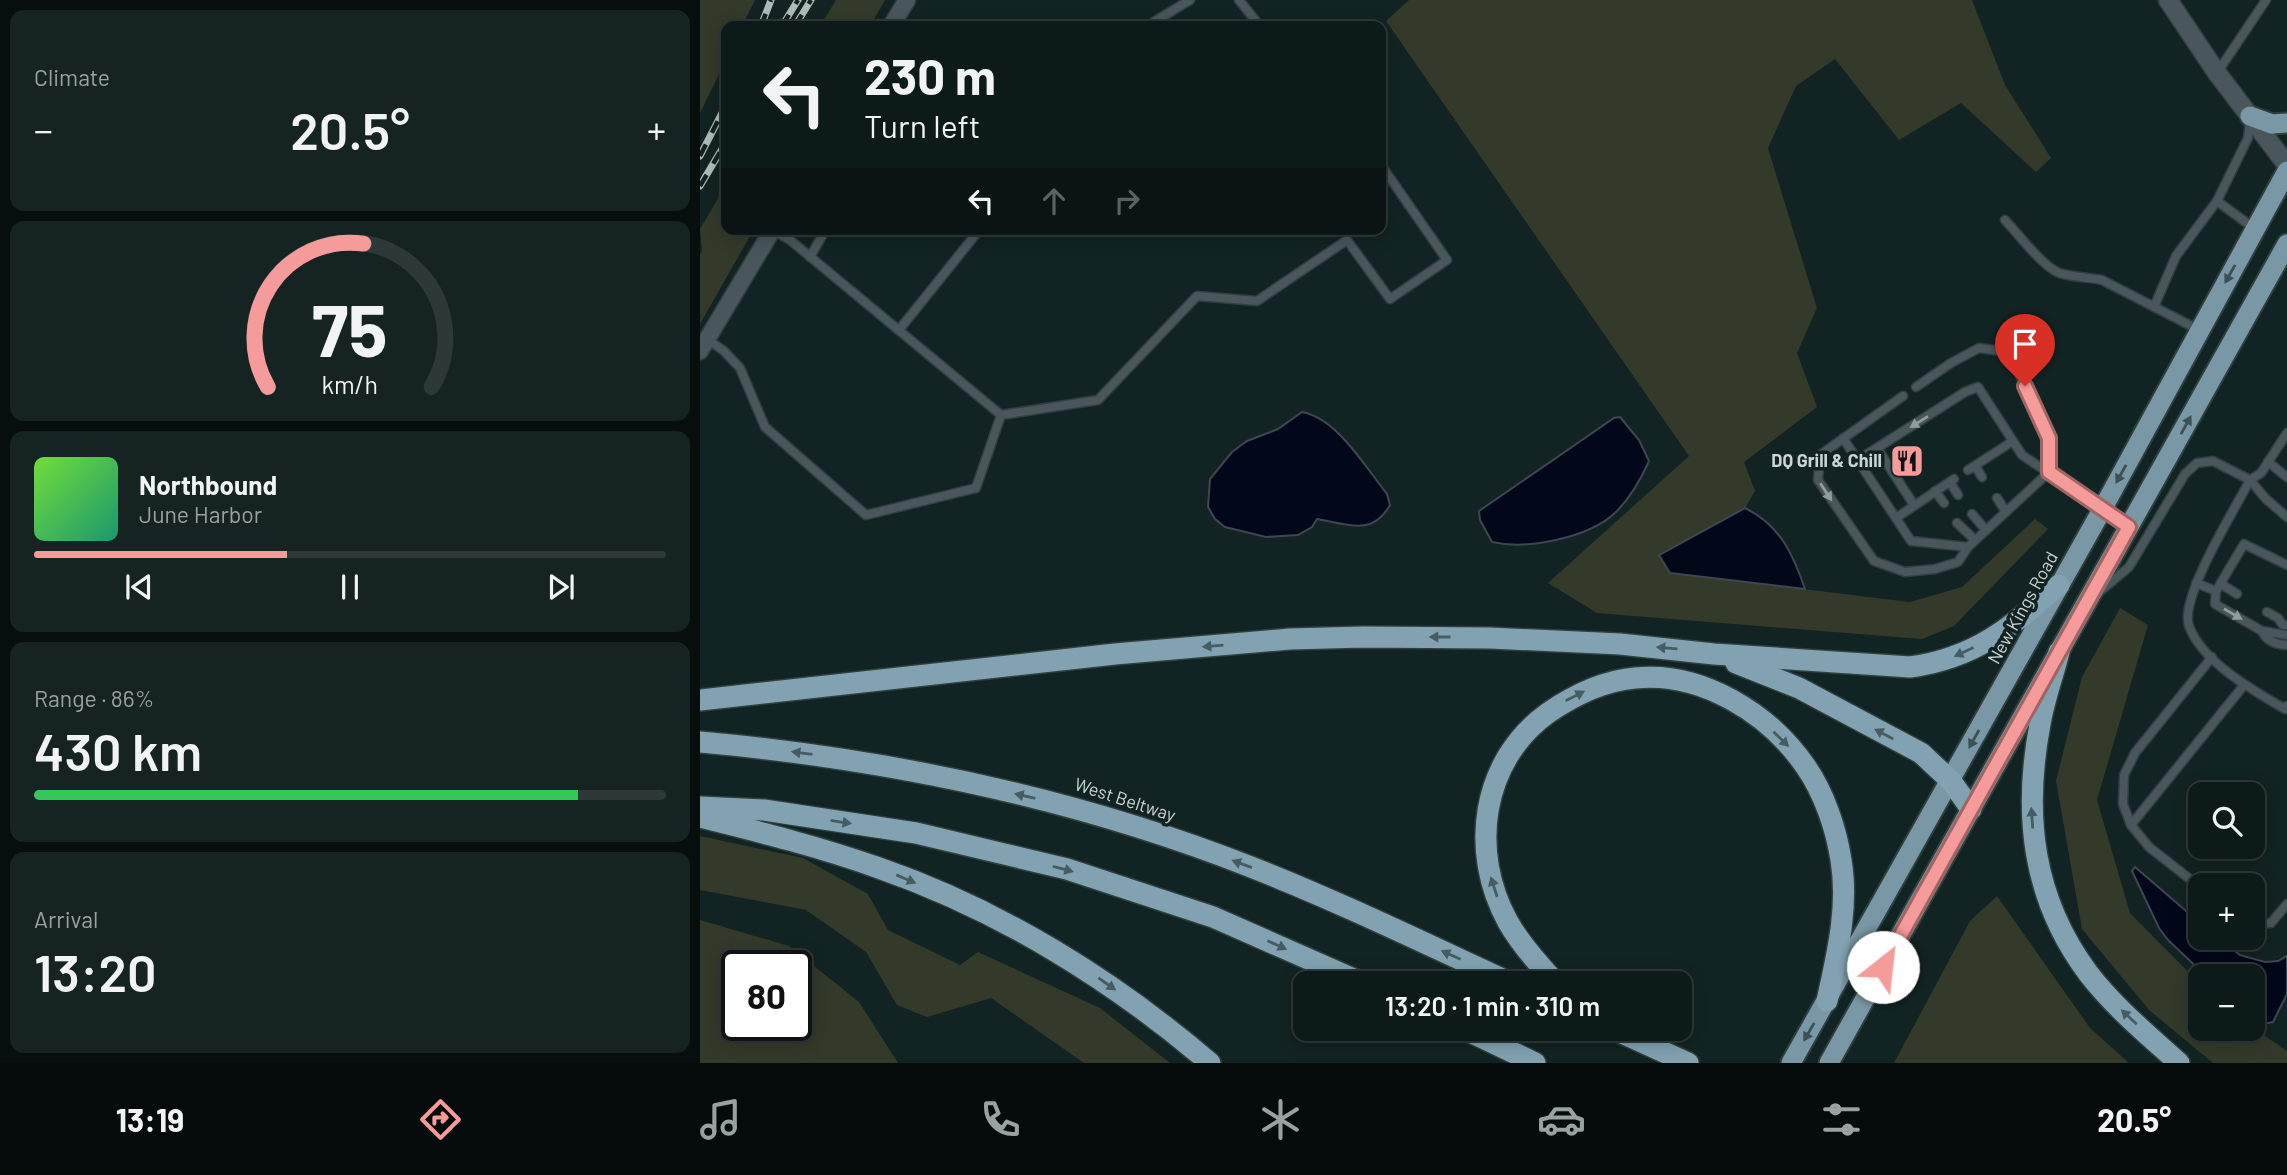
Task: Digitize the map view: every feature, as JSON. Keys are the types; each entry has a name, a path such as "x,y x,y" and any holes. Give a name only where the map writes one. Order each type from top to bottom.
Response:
{"highway":[{"path":"2250,116 2272,124 2287,123"},
{"name":"New Kings Road","path":"1791,1063 2103,508 2287,171"},
{"path":"1829,1063 2287,244"},
{"path":"2266,281 2287,267"},
{"path":"700,700 1115,654 1290,639 1490,638 1620,644 1876,667 1910,667 1936,664 1964,653 2007,630 2059,584"},
{"path":"2059,652 2040,723 2034,771 2031,812 2041,877 2063,933 2089,975 2123,1012 2179,1063"},
{"path":"1714,654 1799,688 1921,753 1951,780 1971,809"},
{"path":"1545,971 1508,922 1492,885 1485,830 1489,800 1503,764 1523,734 1569,698 1598,686 1635,678 1668,678 1714,691 1741,705 1763,721 1806,767 1820,792 1837,840 1842,862 1844,894 1840,943 1827,1001"},
{"name":"West Beltway","path":"700,742 856,760 1066,805 1154,832 1251,867 1484,971"},
{"path":"700,807 764,810 916,833 1067,869 1213,917 1336,971"},
{"path":"700,817 769,834 880,868 977,909 1084,968 1173,1031 1210,1063"},
{"path":"1489,1041 1535,1063"},
{"path":"1640,1041 1688,1063"}],"street":[{"path":"894,21 907,0"},
{"path":"2168,0 2217,73 2287,165"},
{"path":"704,345 770,235"}],"lane":[{"path":"1155,21 1190,0"},
{"path":"1239,0 1256,21"},
{"path":"2217,73 2266,0"},
{"path":"2154,307 2176,256 2217,201 2248,138 2250,116"},
{"path":"782,235 1001,415 1098,400 1197,296 1257,300 1347,240 1390,299 1447,260 1386,172"},
{"path":"2217,201 2255,229"},
{"path":"2005,220 2060,274 2102,280 2199,330"},
{"path":"810,257 823,235"},
{"path":"899,330 974,235"},
{"path":"704,345 724,351 740,368 765,427 866,515 976,488 1001,415"},
{"path":"1903,396 1820,455 1818,480 1874,561 1905,572 1935,569 1958,562 1971,543 2049,472 2049,438 2009,352 1979,348 1916,387"},
{"path":"1858,460 1965,392 1978,387 2022,455 2129,527"},
{"path":"2286,709 2244,685 2204,650 2189,625 2189,608 2196,583 2250,480 2261,473 2287,433"},
{"path":"1843,438 1911,541 1971,543"},
{"path":"1982,477 1972,468 2012,441"},
{"path":"1877,448 1914,506"},
{"path":"2089,598 2109,586 2129,567 2185,474 2197,463 2213,461 2250,480 2266,499 2287,517"},
{"path":"2268,462 2287,477"},
{"path":"1896,518 1952,481 1958,495"},
{"path":"1936,491 1944,503"},
{"path":"1997,498 2006,512"},
{"path":"1972,514 1986,530"},
{"path":"1957,523 1971,543"},
{"path":"2285,565 2244,544 2218,587 2215,604 2262,631 2287,635"},
{"path":"2196,583 2237,594"},
{"path":"2267,612 2278,618 2283,625 2287,625"},
{"path":"2278,618 2287,614"},
{"path":"2262,631 2265,637 2279,645 2287,645"},
{"path":"2188,878 2149,847 2131,825 2123,804 2124,775 2135,753 2212,657"},
{"path":"2131,825 2244,685"},
{"path":"2265,923 2270,923 2287,904"}],"green space":[{"path":"700,0 755,0 744,21 721,21 721,70 700,113"},
{"path":"836,0 885,0 873,21 823,21"},
{"path":"1409,0 1972,0 2005,85 2051,158 2036,172 1961,103 1899,140 1835,59 1796,86 1768,148 1817,308 1797,353 1817,407 1744,462 1755,491 1745,508 1659,555 1671,573 1910,602 1962,587 2035,519 2048,529 1954,626 1922,639 1597,613 1548,583 1689,456 1386,21"},
{"path":"721,193 721,235 751,235 700,324 702,250 700,229"},
{"path":"2120,608 2148,625 2097,800 2130,913 2188,972 2188,1041 2265,1041 2265,1036 2287,1051 2287,1063 2213,1063 2149,1010 2082,929 2056,781 2082,677"},
{"path":"700,836 803,858 868,894 888,930 960,965 978,952 1100,1008 1170,1063 1084,1063 991,998 927,1017 897,1005 866,952 806,910 700,890"},
{"path":"1997,896 2090,1028 2129,1063 1894,1063 1970,921"},
{"path":"700,920 789,946 794,950 721,950 721,1041 812,1041 812,964 859,1002 898,1063 700,1063"}],"water":[{"path":"1302,412 1315,416 1339,434 1387,494 1390,505 1383,515 1367,525 1349,525 1317,519 1312,527 1298,535 1266,537 1225,527 1215,519 1208,507 1210,479 1232,452 1247,441 1278,429"},
{"path":"1620,417 1639,440 1649,461 1635,488 1616,512 1590,529 1557,540 1522,544 1492,542 1480,520 1479,511 1614,418"},
{"path":"1745,508 1767,523 1784,542 1805,589 1670,573 1659,555"},
{"path":"2135,867 2188,913 2188,950 2234,950 2240,955 2265,962 2278,961 2287,956 2287,994 2273,1022 2265,1024 2265,964 2193,964 2159,928 2132,871"}],"railway":[{"path":"763,21 771,0"},
{"path":"785,21 798,0"},
{"path":"798,21 811,0"},
{"path":"700,156 721,115"},
{"path":"700,186 721,150"}],"place":[{"name":"DQ Grill & Chill","path":"1907,461"}],"route":[{"path":"1883,967 2129,527 2049,472 2049,438 2025,386"}]}
